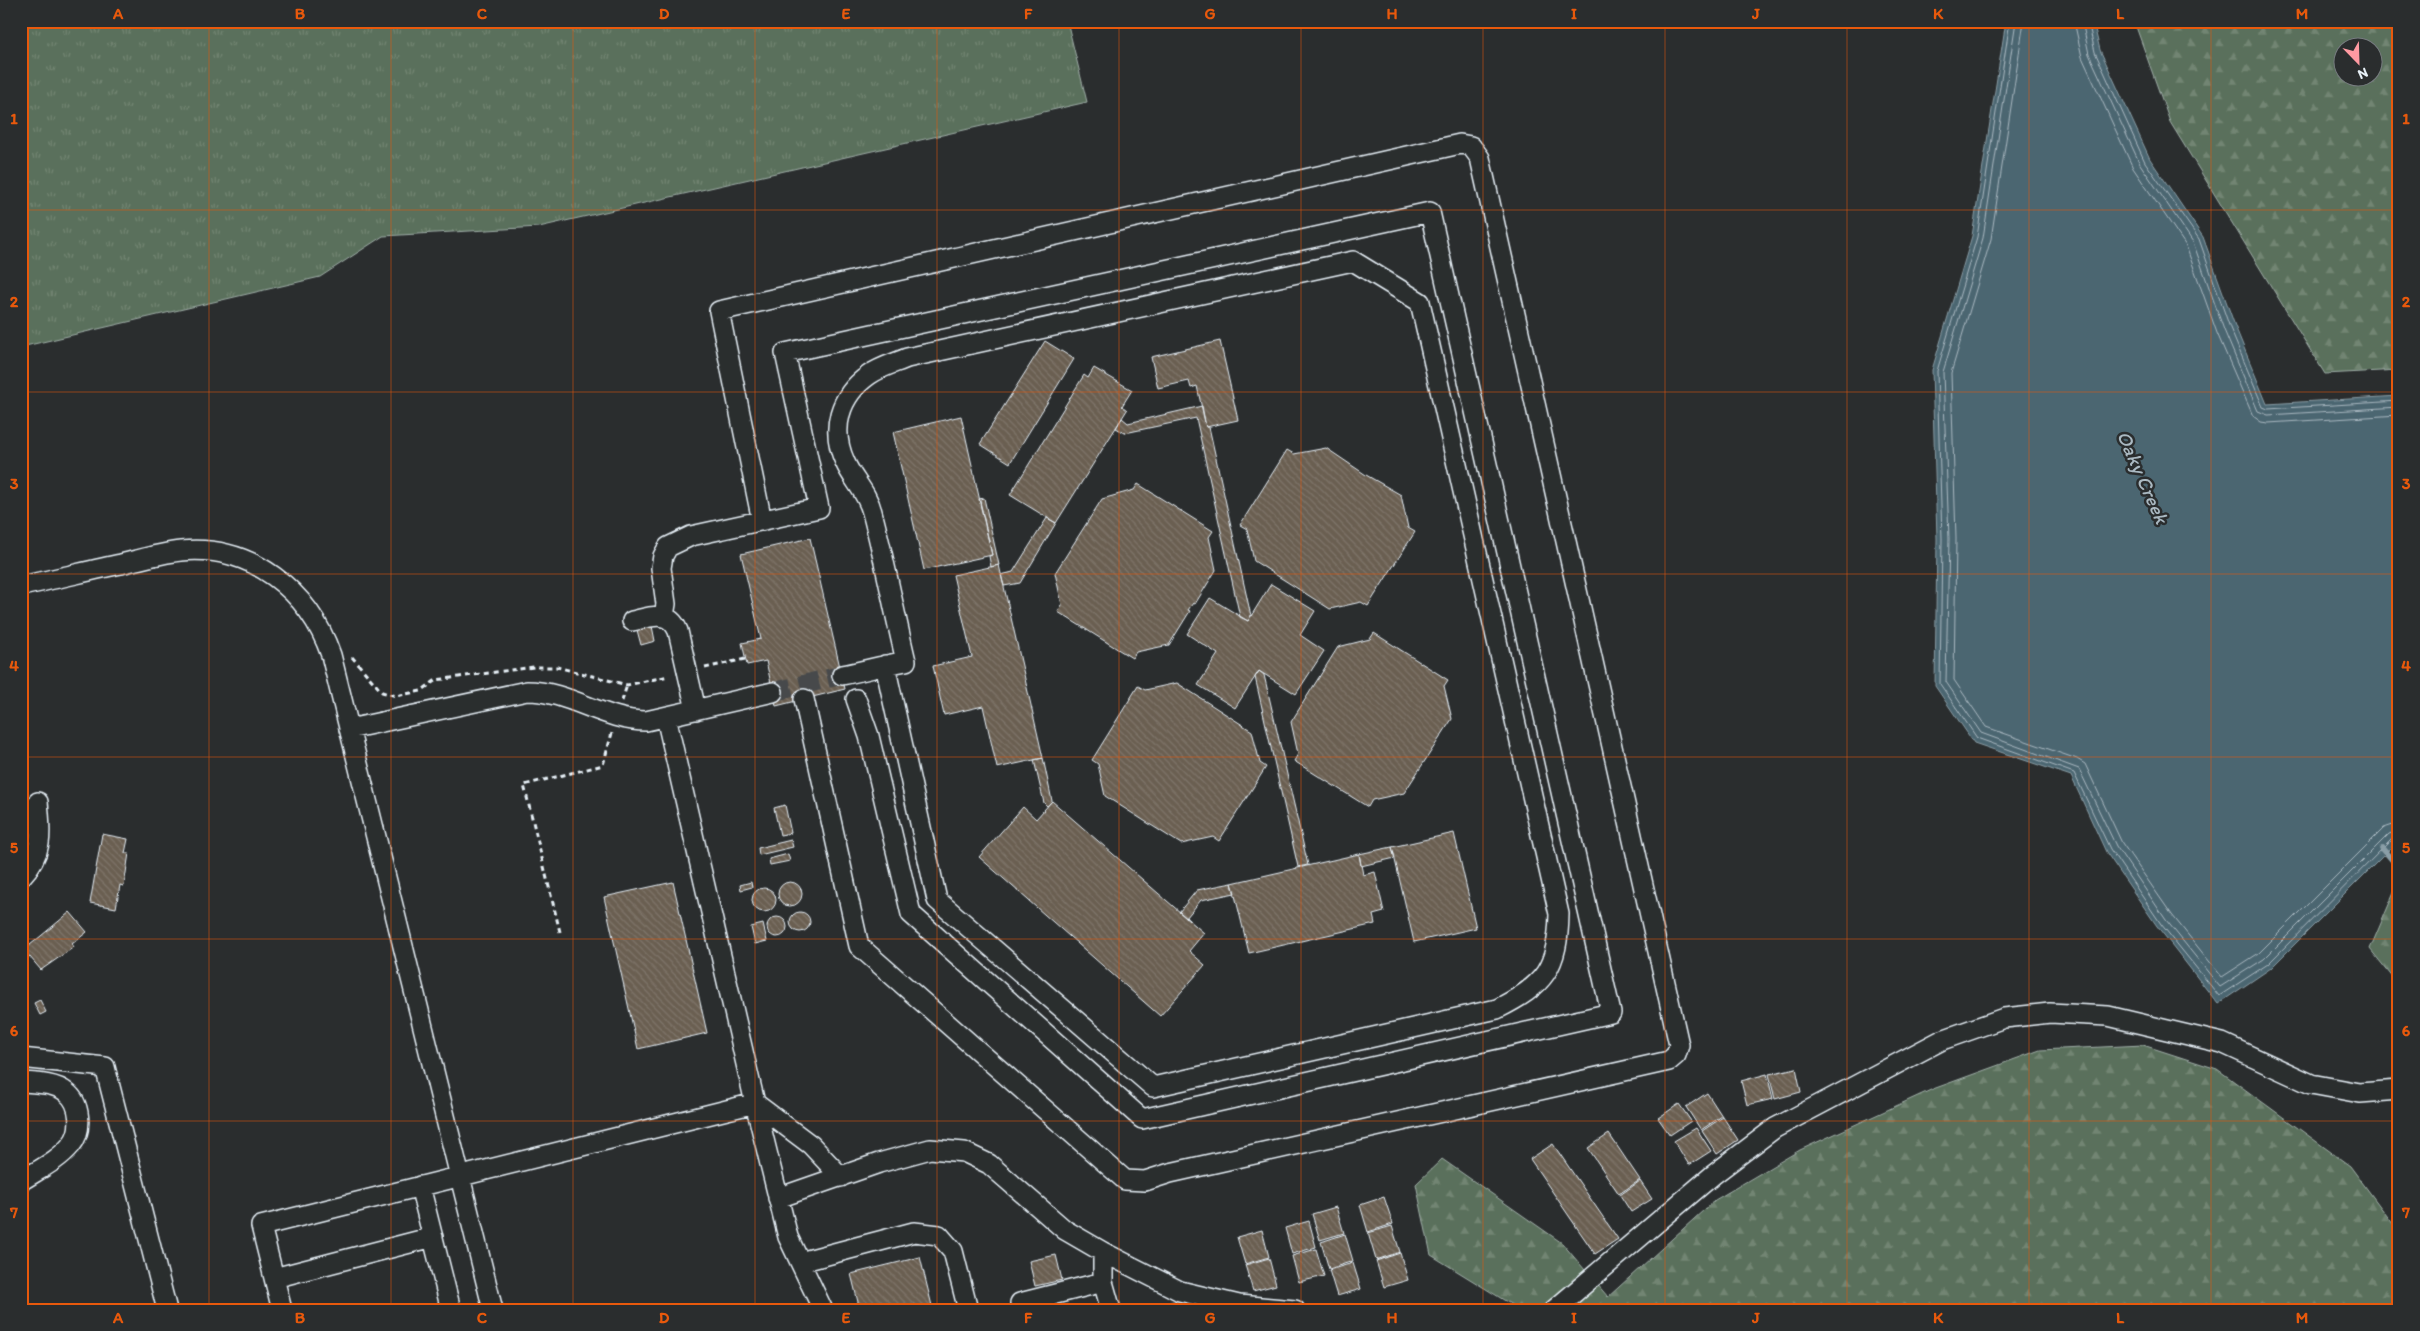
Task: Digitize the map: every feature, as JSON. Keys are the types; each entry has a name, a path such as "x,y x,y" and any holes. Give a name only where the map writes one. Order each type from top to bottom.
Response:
{"street":[{"path":"762,521 719,311 1450,146 1460,144 1471,146 1480,158 1679,1045 1676,1055 1669,1061 1170,1173 1145,1181 1125,1180 859,946 804,699"},
{"path":"664,616 666,604 661,568 663,556 668,547 691,536 819,508 785,353 1430,212 1611,1013 1142,1119 911,914 869,736 856,699"},
{"path":"842,675 906,660 871,509 858,482 846,465 837,434 838,420 844,401 869,375 907,358 1353,261 1420,302 1559,914 1554,957 1545,975 1531,990 1497,1009 1153,1087 937,900 885,665"},
{"path":"21,586 182,551 219,553 255,564 286,585 309,609 318,623 331,655 493,1310"},
{"path":"632,621 658,615 672,621 678,631 696,710"},
{"path":"349,729 527,691 557,694 632,721 646,721 666,717 772,692"},
{"path":"666,717 755,1104 788,1237 823,1310"},
{"path":"21,877 34,864 42,834 38,802"},
{"path":"1554,1310 1713,1175 1775,1128 1942,1040 2004,1018 2050,1013 2108,1016 2222,1043 2312,1084 2360,1093 2399,1090"},
{"path":"21,1058 104,1067 166,1310"},
{"path":"21,1082 44,1084 66,1092 73,1100 79,1125 78,1133 66,1151 21,1181"},
{"path":"755,1104 811,1145 841,1176"},
{"path":"282,1310 261,1226 755,1104"},
{"path":"778,1198 841,1176 930,1149 964,1152 989,1164 1066,1230 1103,1252 1180,1291 1236,1308 1295,1310"},
{"path":"420,1186 450,1310"},
{"path":"800,1262 914,1232 939,1234 953,1251 968,1310"},
{"path":"274,1278 433,1237"},
{"path":"1103,1252 1103,1282 1111,1310"},
{"path":"1020,1303 1103,1282"}],"path":[{"path":"347,650 375,686 382,692 396,696 423,690 436,680 544,666 563,668 627,685 745,659"},
{"path":"560,932 524,785 603,765 627,685"}],"green space":[{"path":"21,21 1067,21 1087,102 539,227 383,236 320,277 21,347"},
{"path":"2134,21 2399,21 2399,370 2325,374 2170,122"},
{"path":"2399,881 2399,985 2370,949"},
{"path":"2143,1045 2217,1069 2350,1166 2399,1232 2399,1310 1514,1310 1512,1305 1431,1255 1416,1184 1442,1159 1562,1243 1608,1297 1715,1200 1800,1150 1933,1089 2040,1050"}],"water":[{"path":"2006,21 2093,21 2100,50 2150,159 2203,237 2235,326 2267,404 2399,396 2399,840 2271,968 2218,1004 2157,926 2106,852 2071,776 1974,743 1935,686 1937,539 1932,370 1972,236"}],"building":[{"path":"1045,341 1074,359 1010,463 980,444"},
{"path":"1220,341 1238,420 1206,427 1197,386 1191,388 1189,381 1158,388 1151,357"},
{"path":"1094,368 1132,390 1122,406 1127,410 1056,523 1010,495 1084,375 1088,378"},
{"path":"1202,406 1206,427 1209,427 1251,616 1248,621 1240,617 1196,418 1125,433 1116,428 1122,418 1128,423"},
{"path":"961,416 992,555 924,570 893,432"},
{"path":"1326,448 1366,475 1401,495 1408,528 1415,532 1368,606 1361,602 1330,609 1254,561 1247,529 1240,525 1287,450 1294,454"},
{"path":"1138,484 1213,531 1209,537 1216,570 1195,604 1193,603 1188,610 1190,611 1169,645 1136,652 1132,658 1058,612 1062,605 1055,573 1102,499 1134,490"},
{"path":"984,498 999,565 991,567 989,556 992,555 979,499"},
{"path":"1047,518 1056,523 1020,583 1004,586 1001,575 1013,572"},
{"path":"810,538 845,689 776,706 766,661 747,665 742,643 761,639 741,554"},
{"path":"999,565 1043,758 997,768 983,706 944,715 933,666 972,657 953,575"},
{"path":"1271,584 1315,611 1300,635 1324,651 1296,694 1259,671 1235,708 1198,685 1218,654 1187,634 1210,598 1248,621"},
{"path":"652,626 655,641 641,645 637,630"},
{"path":"1374,633 1448,680 1444,686 1452,719 1404,793 1372,800 1368,807 1294,761 1298,754 1291,722 1338,647 1370,639"},
{"path":"1259,671 1264,675 1308,865 1298,867 1255,677"},
{"path":"1177,683 1252,731 1260,763 1266,767 1219,841 1213,837 1181,844 1105,796 1098,764 1092,760 1138,686 1145,690"},
{"path":"1043,758 1052,801 1047,806 1044,803 1034,760"},
{"path":"1052,801 1204,933 1189,951 1205,965 1160,1016 979,857 1023,807 1036,819"},
{"path":"785,805 791,833 780,835 774,808"},
{"path":"1454,833 1476,928 1414,942 1392,847"},
{"path":"102,834 128,839 125,853 129,853 124,886 120,885 116,908 90,903"},
{"path":"791,840 793,847 759,855 758,848"},
{"path":"1392,847 1395,858 1361,866 1359,854"},
{"path":"788,854 790,861 770,865 769,859"},
{"path":"1359,854 1363,875 1375,872 1384,912 1373,915 1375,924 1249,953 1232,883"},
{"path":"673,882 707,1033 638,1049 604,897"},
{"path":"751,882 752,887 741,890 740,885"},
{"path":"790,882 799,885 802,894 799,903 790,906 781,903 778,894 781,885"},
{"path":"1232,883 1235,893 1201,900 1186,918 1179,912 1197,890"},
{"path":"764,888 773,891 776,900 773,909 764,912 755,909 752,900 755,891"},
{"path":"70,912 87,932 72,944 74,947 41,970 24,950"},
{"path":"800,912 807,915 810,922 807,929 800,932 793,929 790,922 793,915"},
{"path":"777,917 784,920 787,927 784,934 777,937 770,934 767,927 770,920"},
{"path":"763,924 767,941 755,944 751,927"},
{"path":"40,1000 46,1012 40,1015 34,1003"},
{"path":"1796,1068 1801,1092 1775,1099 1769,1074"},
{"path":"1767,1074 1773,1099 1747,1105 1741,1081"},
{"path":"1707,1093 1722,1116 1701,1130 1686,1107"},
{"path":"1679,1104 1691,1121 1670,1135 1658,1118"},
{"path":"1723,1117 1738,1140 1717,1154 1702,1131"},
{"path":"1696,1128 1711,1151 1689,1165 1674,1141"},
{"path":"1609,1134 1640,1180 1619,1194 1588,1148"},
{"path":"1553,1144 1618,1239 1595,1254 1530,1159"},
{"path":"1640,1181 1652,1199 1631,1212 1620,1195"},
{"path":"1384,1197 1393,1224 1368,1232 1360,1205"},
{"path":"1336,1207 1344,1233 1320,1240 1312,1214"},
{"path":"1309,1221 1316,1247 1292,1254 1285,1228"},
{"path":"1392,1226 1400,1252 1376,1260 1368,1233"},
{"path":"1262,1230 1269,1257 1245,1264 1237,1237"},
{"path":"1345,1234 1353,1261 1329,1269 1321,1242"},
{"path":"1316,1249 1324,1276 1299,1282 1292,1256"},
{"path":"1400,1253 1408,1280 1384,1287 1376,1261"},
{"path":"1056,1255 1062,1280 1035,1286 1029,1261"},
{"path":"920,1257 933,1310 860,1310 851,1274"},
{"path":"1269,1258 1276,1285 1253,1291 1245,1265"},
{"path":"1353,1263 1361,1289 1337,1296 1329,1270"},
{"path":"1180,1300 1183,1310 1155,1310 1154,1306"}],"waterway":[{"name":"Oaky Creek","path":"2382,848 2399,868"}],"tunnel":[{"path":"773,692 842,675"}]}
